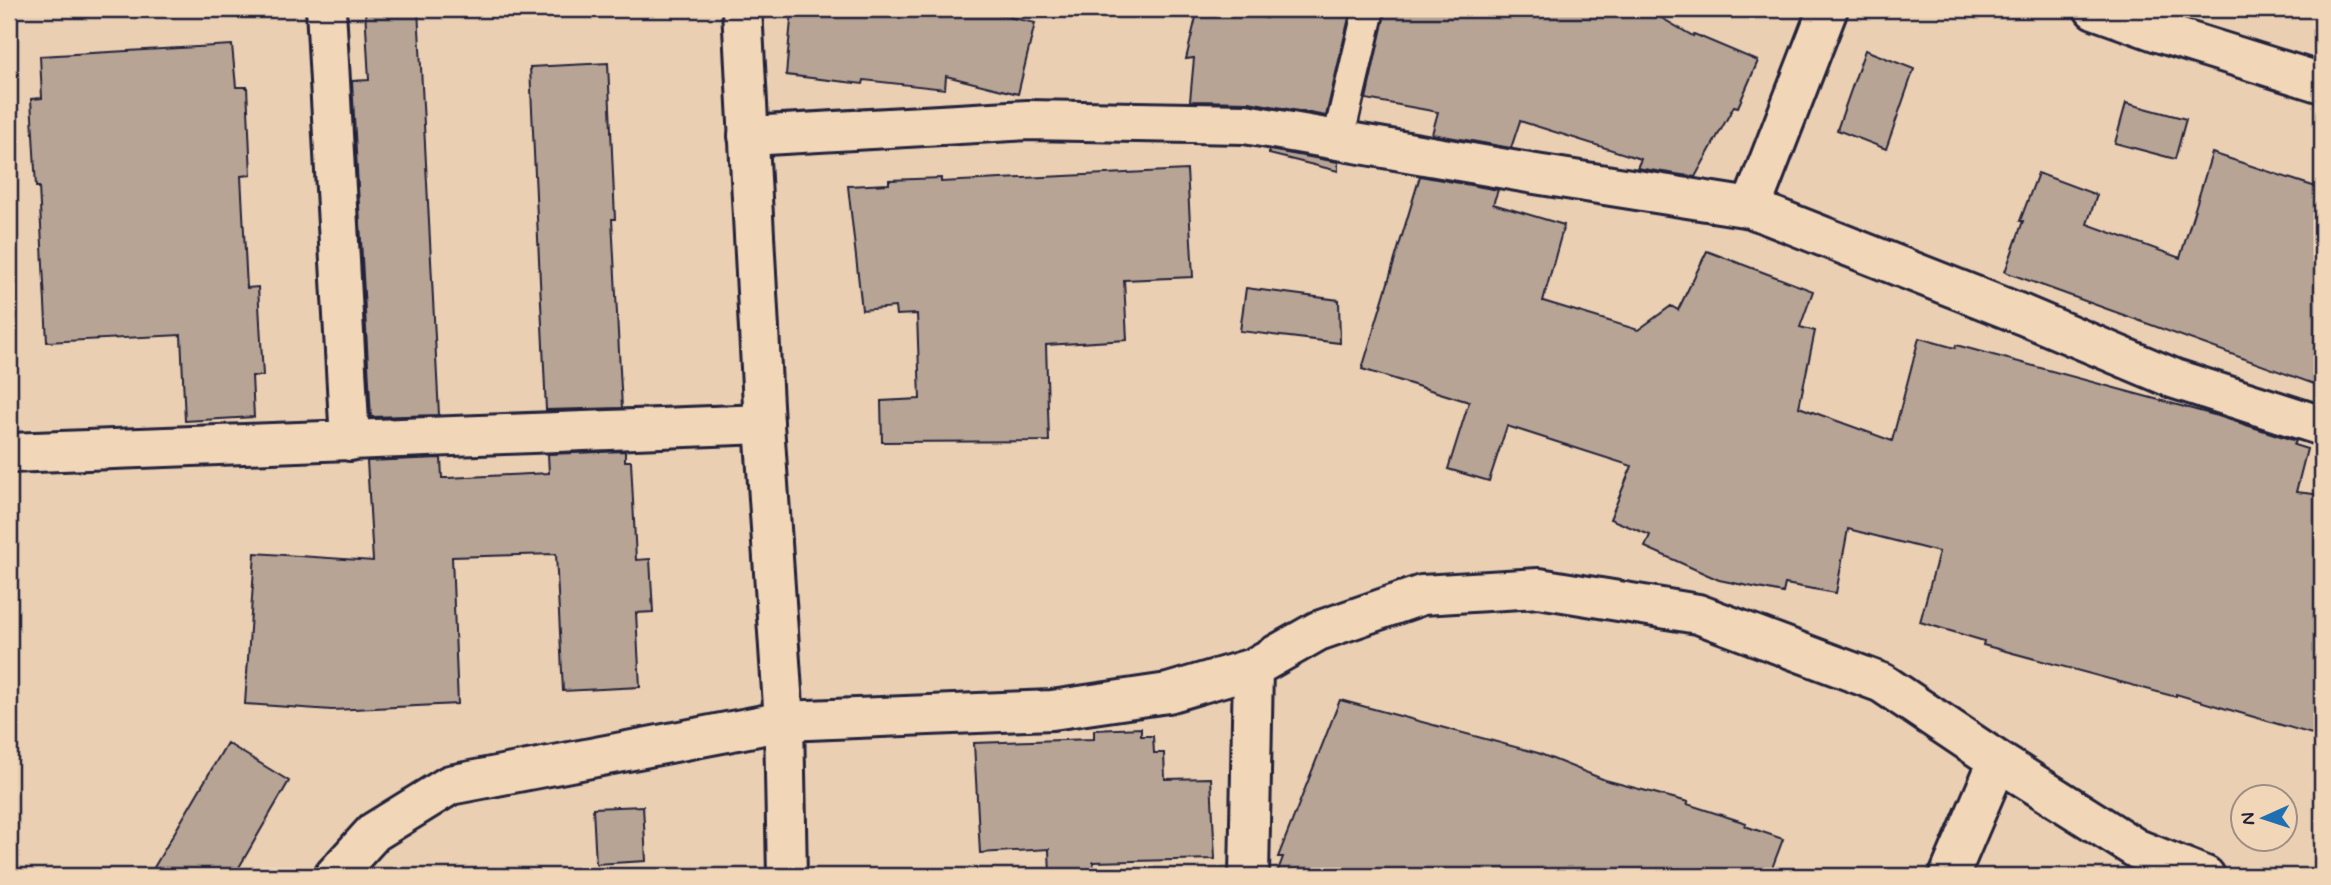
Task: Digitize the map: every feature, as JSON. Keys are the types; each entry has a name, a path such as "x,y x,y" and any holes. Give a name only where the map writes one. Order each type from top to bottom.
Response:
{"street":[{"path":"326,9 350,441"},
{"path":"742,9 764,424 784,721 787,876"},
{"path":"1751,208 1828,9"},
{"path":"2094,9 2165,21 2322,83"},
{"path":"748,136 1028,120 1245,124 1751,208 2023,314 2175,379 2322,426"},
{"path":"9,453 764,424"},
{"path":"334,876 374,832 450,785 784,721 1052,710 1168,693 1254,668 1318,631 1422,595 1539,588 1698,614 1882,683 2137,849 2205,876"},
{"path":"1249,876 1254,668"},
{"path":"1949,876 1998,761"}],"lane":[{"path":"1338,140 1369,9"}],"building":[{"path":"365,9 418,9 439,415 371,417 352,81 369,80"},
{"path":"792,9 974,9 1035,23 1018,94 946,76 945,89 864,80 863,84 786,75"},
{"path":"1198,9 1228,9 1266,18 1268,9 1351,9 1326,116 1249,102 1190,101 1194,58 1186,59"},
{"path":"1386,9 1646,9 1693,36 1694,34 1758,61 1738,107 1734,106 1695,177 1637,168 1641,159 1520,121 1511,148 1432,134 1438,112 1366,99"},
{"path":"232,45 236,87 247,87 251,175 241,176 247,288 258,287 263,376 252,376 254,417 185,421 181,335 47,342 39,187 36,187 31,99 42,98 40,56"},
{"path":"1865,50 1914,69 1886,149 1837,130"},
{"path":"608,63 615,219 612,219 622,408 546,410 530,67"},
{"path":"2126,103 2186,119 2175,159 2115,143"},
{"path":"1269,150 1338,162 1338,171 1269,154"},
{"path":"2212,153 2322,189 2322,357 2314,384 2005,272 2038,173 2097,195 2087,224 2180,258"},
{"path":"1187,170 1193,277 1124,280 1127,340 1046,345 1049,441 882,442 881,401 920,399 917,314 896,315 895,307 862,310 848,186 889,184 889,180 941,178 941,182"},
{"path":"1420,176 1498,190 1493,204 1564,225 1543,301 1638,330 1671,306 1678,310 1707,251 1813,291 1800,327 1815,331 1799,407 1892,441 1919,338 1955,348 1956,345 2218,416 2296,441 2294,445 2307,449 2296,492 2322,495 2322,737 2176,694 2176,697 1983,645 1984,641 1920,622 1939,552 1848,529 1836,593 1785,584 1783,593 1719,580 1645,547 1650,535 1610,519 1632,466 1507,426 1489,481 1448,469 1469,402 1362,369"},
{"path":"1246,288 1339,300 1340,343 1240,331"},
{"path":"625,451 625,461 631,461 636,560 650,559 653,612 636,613 640,687 563,691 556,554 452,557 458,704 332,710 245,704 255,553 373,561 367,461 441,458 442,478 448,478 549,473 548,454"},
{"path":"1340,700 1538,753 1605,780 1688,802 1687,804 1746,823 1745,826 1783,839 1769,876 1276,876 1283,857 1278,857"},
{"path":"1141,728 1141,736 1153,736 1154,753 1164,753 1165,779 1211,778 1215,859 1093,862 1093,876 1050,876 1049,849 980,853 974,743 1094,739 1094,730"},
{"path":"227,743 289,781 234,876 149,876"},
{"path":"643,806 646,861 596,864 593,808"}]}
